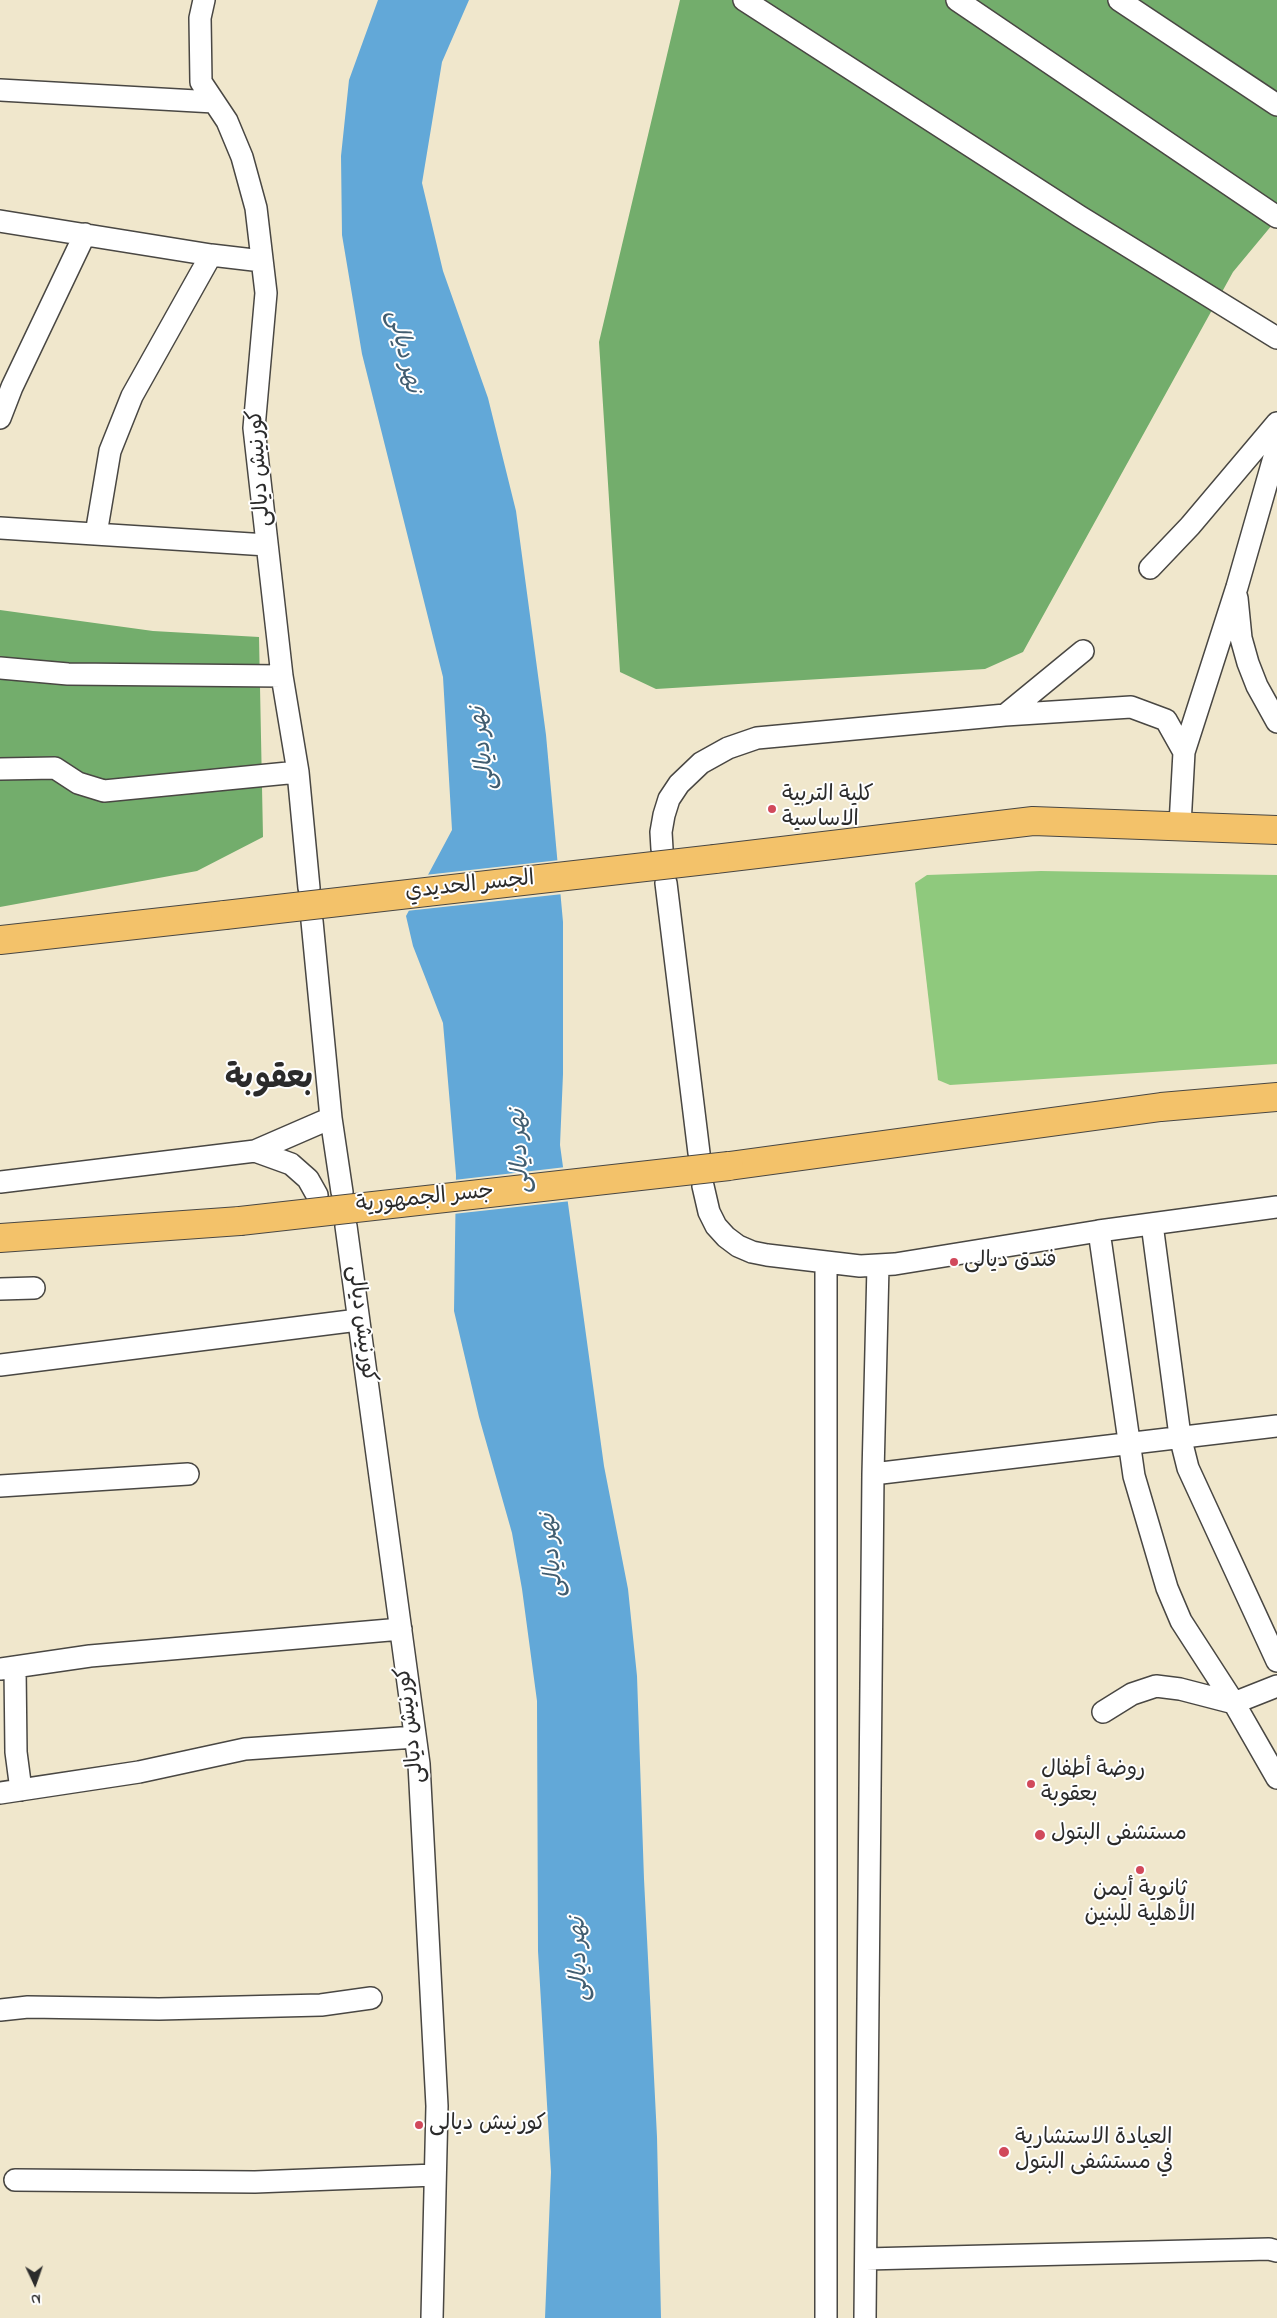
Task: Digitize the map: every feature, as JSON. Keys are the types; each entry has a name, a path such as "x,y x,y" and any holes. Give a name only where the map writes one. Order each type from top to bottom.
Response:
{"main road":[{"name":"الجسر الحديدي","path":"0,940 1033,821 1277,830"},
{"name":"جسر الجمهورية","path":"0,1238 240,1221 729,1166 1161,1107 1277,1097"}],"street":[{"name":"كورنيش ديالى","path":"204,0 200,18 201,82 227,121 242,158 256,208 266,293 254,428 282,676 298,772 309,888"},
{"path":"744,0 1079,216 1277,338"},
{"path":"957,0 1277,217"},
{"path":"1119,0 1277,106"},
{"path":"0,90 214,102"},
{"path":"0,221 211,255 262,261"},
{"path":"0,418 12,387 85,234"},
{"path":"96,534 110,451 132,396 211,255"},
{"path":"1150,568 1190,526 1277,423"},
{"path":"1180,825 1184,752 1237,586 1277,447"},
{"path":"0,528 267,545"},
{"path":"1237,586 1241,638 1248,662 1257,686 1277,722"},
{"path":"1005,715 1083,651"},
{"path":"0,668 68,674 282,676"},
{"path":"662,849 661,832 664,815 670,799 679,784 701,763 728,748 757,738 1005,715 1131,707 1166,720 1184,752"},
{"path":"0,769 55,768 78,783 104,791 298,772"},
{"path":"666,883 699,1153"},
{"path":"312,921 331,1118 342,1192"},
{"path":"0,1182 255,1151 331,1118"},
{"path":"255,1151 291,1164 308,1179 317,1195"},
{"path":"703,1186 709,1212 716,1226 738,1246 752,1252 767,1255 878,1266 1099,1231 1277,1207"},
{"path":"1152,1224 1180,1436 1188,1468 1277,1661"},
{"name":"كورنيش ديالى","path":"341,1226 350,1251 419,1764 437,2106 432,2318"},
{"path":"1099,1231 1128,1442 1138,1494 1171,1600 1181,1621 1234,1703 1277,1778"},
{"path":"826,1262 826,2318"},
{"path":"865,2318 872,1474 878,1266"},
{"path":"0,1289 34,1288"},
{"path":"0,1365 358,1320"},
{"path":"872,1474 1128,1442 1277,1426"},
{"path":"0,1486 188,1474"},
{"path":"401,1629 90,1656 8,1668 16,1752 10,1791 139,1772 245,1749 415,1737"},
{"path":"1102,1712 1132,1694 1156,1686 1180,1688 1234,1703 1277,1686"},
{"path":"0,2010 28,2007 158,2009 321,2005 371,1998"},
{"path":"15,2180 255,2182 435,2175"},
{"path":"866,2260 1269,2249 1277,2251"}],"green space":[{"path":"680,0 1277,0 1277,219 1233,272 1023,652 985,669 656,689 620,672 599,342"},
{"path":"0,610 153,631 259,637 263,837 197,871 0,907"},
{"path":"1041,871 1277,875 1277,1064 950,1085 938,1080 915,883 927,875"}],"water":[{"name":"نهر ديالى","path":"378,0 469,0 442,62 422,183 443,271 488,398 516,511 546,735 563,922 563,1074 560,1145 604,1466 628,1589 637,1676 644,1879 657,2137 661,2318 545,2318 551,2172 538,1951 537,1701 522,1589 512,1533 479,1417 454,1311 456,1175 443,1023 413,946 406,916 452,830 443,677 362,354 342,235 341,156 349,80"}],"pier":[{"path":"560,860 563,894 406,911 425,875"},
{"path":"566,1167 571,1201 453,1214 454,1180"}],"place":[{"name":"كلية التربية الاساسية","path":"772,809"},
{"name":"فندق ديالى","path":"954,1262"},
{"name":"روضة أطفال بعقوبة","path":"1031,1784"},
{"name":"مستشفى البتول","path":"1040,1835"},
{"name":"ثانوية أيمن الأهلية للبنين","path":"1140,1870"},
{"name":"كورنيش ديالى","path":"419,2125"},
{"name":"العيادة الاستشارية في مستشفى البتول","path":"1004,2152"}],"district":[{"name":"بعقوبة","path":"269,1082"}]}
